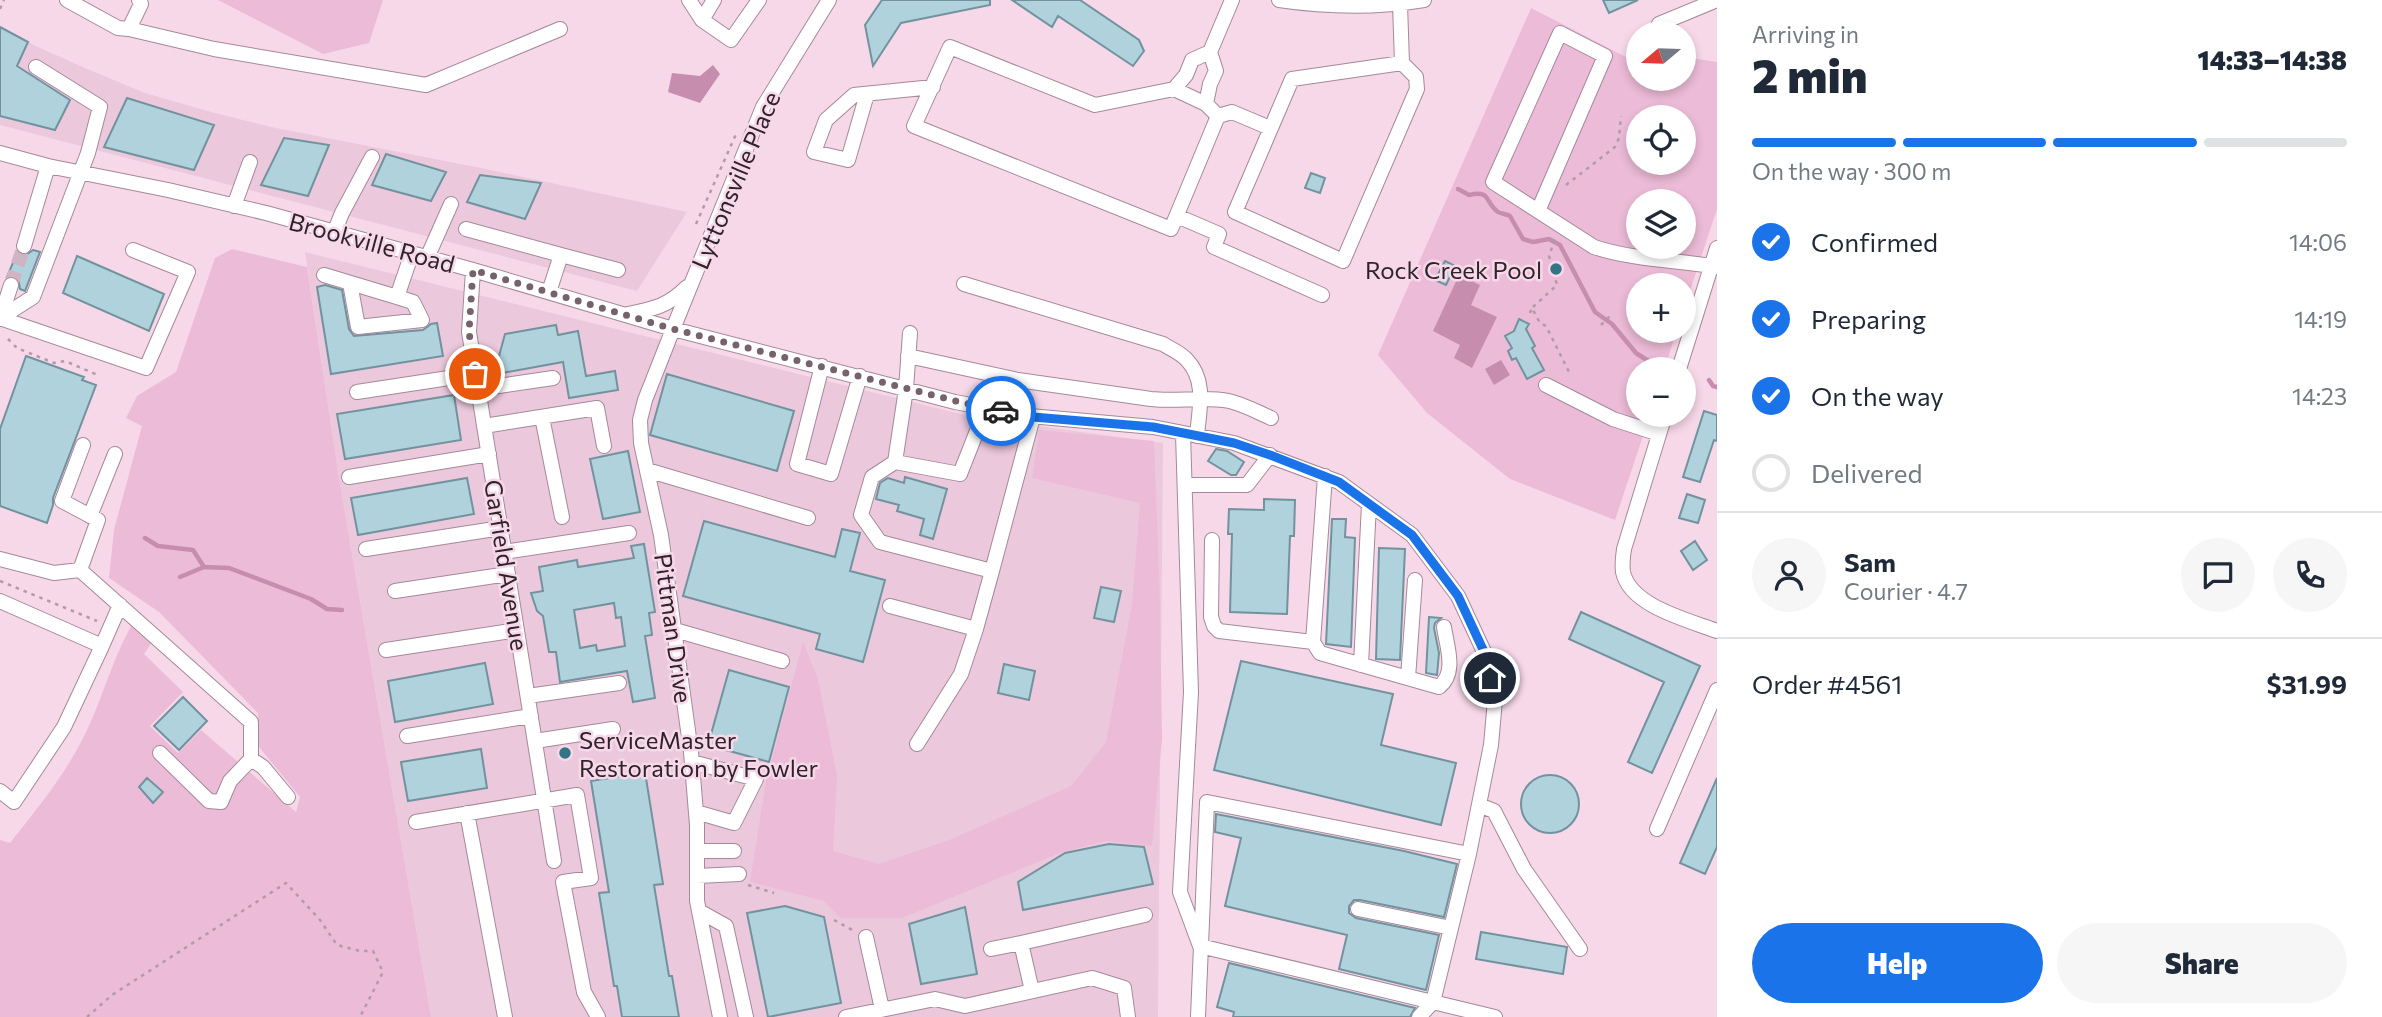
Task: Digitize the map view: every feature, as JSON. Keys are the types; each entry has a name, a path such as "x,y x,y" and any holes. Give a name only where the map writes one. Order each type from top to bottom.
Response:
{"street":[{"path":"68,0 118,28 214,49 426,85 560,29"},
{"path":"129,29 141,4 139,0"},
{"path":"689,0 702,20 731,40 759,0"},
{"path":"702,20 714,0"},
{"name":"Lyttonsville Place","path":"673,329 772,90 830,0"},
{"path":"1206,104 1216,71 1210,52 1232,0"},
{"path":"1279,0 1309,5 1400,4 1424,0"},
{"path":"1666,21 1717,0"},
{"path":"1400,4 1402,62 1416,77 1417,89 1343,261 1235,212 1292,79 1402,62"},
{"path":"1538,211 1605,56 1560,33 1493,182 1538,211 1594,247 1612,253 1714,267"},
{"path":"950,47 1095,105 1174,89 1206,104 1218,116 1171,229 914,126 950,47"},
{"path":"1174,89 1186,75 1192,60 1210,52"},
{"path":"0,318 33,297 80,173 100,107 36,67"},
{"path":"867,94 848,160 814,152 826,120 854,95 933,87"},
{"path":"1218,116 1232,112 1270,128"},
{"name":"Brookville Road","path":"0,153 234,206 473,270 673,329 986,408 1033,417 1153,427 1234,443 1339,482 1412,535 1458,596 1486,656 1495,700 1491,745 1469,854 1433,1002"},
{"path":"334,233 372,156"},
{"path":"234,206 250,162"},
{"path":"24,246 48,166"},
{"path":"428,258 451,204"},
{"path":"1177,216 1219,234 1214,247 1322,295"},
{"path":"466,229 618,270"},
{"path":"1683,357 1714,267 1717,248"},
{"path":"0,318 146,368 188,272 133,250"},
{"path":"397,297 412,253"},
{"path":"549,292 561,255"},
{"name":"Garfield Avenue","path":"473,270 469,332 554,860"},
{"path":"324,275 412,302 422,320 358,327 350,283"},
{"path":"626,314 656,309 674,300 691,284"},
{"path":"964,284 1163,344 1186,358 1198,377 1201,398 1190,435 1185,485 1191,692 1180,892 1200,946"},
{"path":"0,318 11,285"},
{"name":"Pittman Drive","path":"673,329 645,400 640,420 641,443 661,535 675,630 692,762 699,911 720,1017"},
{"path":"895,462 906,388 910,332"},
{"path":"908,356 1018,380 1151,399 1171,401 1201,398 1232,401 1270,418"},
{"path":"822,366 797,464 831,474 860,376"},
{"path":"357,392 475,374"},
{"path":"478,389 553,378"},
{"path":"1546,385 1613,419 1659,434"},
{"path":"484,426 597,408 604,446"},
{"path":"986,408 960,474 895,462 872,477 861,516 880,542 992,571"},
{"path":"542,417 562,517"},
{"path":"918,744 961,674 976,629 1033,417"},
{"path":"1661,427 1623,550 1623,572 1634,593 1660,610 1717,631"},
{"path":"80,570 98,520 62,501 83,445"},
{"path":"90,516 115,454"},
{"path":"349,477 489,454"},
{"path":"1185,485 1247,485 1270,455"},
{"path":"647,471 808,518"},
{"path":"1325,477 1314,642 1320,653 1439,687 1445,682 1450,669 1444,627"},
{"path":"1362,665 1369,504"},
{"path":"366,549 501,528"},
{"path":"504,552 629,533"},
{"path":"1212,540 1211,617 1219,631 1314,642"},
{"path":"0,559 54,572 80,570 251,722 251,759 230,782 221,802 209,801 160,752"},
{"path":"395,591 508,574"},
{"path":"1408,678 1415,580"},
{"path":"0,601 102,646"},
{"path":"0,791 14,803 64,727 120,605"},
{"path":"890,606 976,629"},
{"path":"387,650 517,630"},
{"path":"675,630 782,661"},
{"path":"528,696 619,682"},
{"path":"1657,829 1717,690"},
{"path":"407,736 531,716"},
{"path":"535,741 614,729"},
{"path":"251,759 263,766 288,797"},
{"path":"692,762 756,779 734,822 696,812"},
{"path":"416,822 577,794 591,878 563,883 584,992 598,1017"},
{"path":"1198,1017 1206,802 1469,854"},
{"path":"1479,805 1494,811 1530,878 1580,949"},
{"path":"467,813 505,1017"},
{"path":"697,851 734,851"},
{"path":"697,876 739,874"},
{"path":"1358,909 1451,928"},
{"path":"699,911 726,926 746,1017"},
{"path":"991,950 1145,915"},
{"path":"866,937 882,1009"},
{"path":"1021,943 1032,991"},
{"path":"1200,946 1495,1017"},
{"path":"846,1017 935,999 959,1011 1092,978 1124,988 1128,1017"},
{"path":"1419,1017 1433,1002"}],"path":[{"path":"0,9 4,0"},
{"path":"1566,185 1615,147 1619,138 1621,116"},
{"path":"696,224 730,146"},
{"path":"1530,313 1557,285 1550,264 1556,236"},
{"path":"1532,308 1540,323 1546,326 1556,342 1571,376"},
{"path":"1601,325 1610,316"},
{"path":"8,339 17,348 54,363 65,361 100,376"},
{"path":"0,581 100,623"},
{"path":"739,874 749,887 774,893"},
{"path":"87,1017 112,995 286,883 320,920 337,945 360,951 373,951 383,972 360,1017"},
{"path":"834,920 866,937"}],"shaded area":[{"path":"218,0 383,0 369,43 323,54"},
{"name":"Rock Creek Pool","path":"1531,8 1626,57 1626,91 1696,91 1696,59 1717,62 1717,209 1696,273 1626,273 1626,343 1673,343 1668,357 1626,357 1626,427 1646,427 1615,520 1510,479 1427,413 1378,355"},
{"path":"0,27 38,47 145,93 211,112 271,127 687,212 637,291 0,125"},
{"path":"713,65 720,74 700,103 668,92 672,73 700,76"},
{"path":"232,249 307,267 340,484 431,1017 0,1017 0,840 10,843 74,756 133,623 154,639 144,654 183,692 150,726 178,753 201,730 296,812 300,797 259,747 258,713 159,612 109,578 114,530 142,426 126,418 137,396 176,372 215,258"},
{"path":"305,252 973,417 1163,443 1158,1017 431,1017 340,484"},
{"path":"1459,275 1480,285 1471,305 1497,317 1472,368 1454,358 1460,345 1433,331"},
{"path":"1501,360 1510,375 1494,385 1485,369"},
{"path":"1039,430 1154,441 1162,739 1152,846 1106,841 1062,852 902,918 840,918 824,901 750,882 766,781 803,642 818,679 837,776 833,851 879,864 952,839 1071,786 1106,742 1132,604 1140,503 1032,478"}],"building":[{"path":"882,0 990,0 990,5 901,23 873,66 865,25"},
{"path":"1012,0 1080,0 1139,40 1144,51 1133,66 1058,16 1052,27"},
{"path":"1603,0 1638,0 1609,13"},
{"path":"0,27 28,42 17,66 70,100 55,130 0,116"},
{"path":"127,98 214,125 194,170 104,147"},
{"path":"284,138 329,145 308,196 261,185"},
{"path":"386,154 446,172 431,201 372,185"},
{"path":"1311,173 1325,178 1320,193 1305,188"},
{"path":"480,175 541,183 525,219 467,202"},
{"path":"33,250 40,252 25,291 20,289 18,278 7,277 17,253 26,255"},
{"path":"77,256 164,294 149,331 63,293"},
{"path":"1445,261 1455,266 1446,285 1435,280"},
{"path":"325,285 342,290 349,329 354,336 423,330 437,323 443,356 331,374 317,287"},
{"path":"1519,319 1529,324 1526,329 1535,346 1532,348 1544,370 1527,379 1516,358 1512,360 1508,351 1512,348 1505,336 1514,331"},
{"path":"556,325 558,335 578,331 586,376 615,371 618,390 569,398 563,362 502,373 499,356 505,334"},
{"path":"26,356 84,377 82,380 96,385 53,498 47,523 0,506 0,429"},
{"path":"667,374 794,411 777,471 650,435"},
{"path":"454,395 461,440 345,459 337,414"},
{"path":"1704,411 1717,415 1717,441 1714,440 1700,482 1683,477"},
{"path":"1216,449 1227,451 1244,462 1236,475 1231,475 1208,461"},
{"path":"628,451 640,512 603,519 590,459"},
{"path":"905,477 947,489 933,539 920,535 924,519 897,511 899,505 876,499 880,483 888,478 904,483"},
{"path":"467,478 474,514 358,535 351,498"},
{"path":"1687,494 1705,500 1698,523 1679,518"},
{"path":"1264,499 1295,500 1294,536 1290,536 1287,614 1230,612 1232,534 1228,534 1229,509 1264,510"},
{"path":"1332,519 1346,519 1345,537 1355,538 1351,647 1326,644"},
{"path":"704,521 835,557 842,529 860,533 850,571 885,580 863,662 816,649 820,634 683,596"},
{"path":"1695,541 1707,560 1693,570 1681,551"},
{"path":"644,544 655,612 649,613 652,635 645,636 655,698 633,702 627,671 560,682 556,652 549,652 543,616 537,611 531,593 543,591 539,567 577,560 578,567 634,558 631,546","holes":["614,603 616,618 621,617 625,646 597,651 596,645 580,648 574,610"]},
{"path":"1379,548 1405,549 1400,660 1376,659"},
{"path":"1101,587 1121,591 1114,622 1094,618"},
{"path":"1581,612 1700,666 1652,773 1628,762 1664,682 1569,639"},
{"path":"1429,617 1441,618 1434,628 1439,653 1437,675 1426,673"},
{"path":"1241,661 1393,694 1381,745 1456,763 1441,825 1214,770"},
{"path":"485,663 493,704 395,722 388,681"},
{"path":"1004,664 1035,671 1029,700 998,693"},
{"path":"729,670 789,687 769,762 708,745"},
{"path":"183,697 207,721 179,750 154,726"},
{"path":"481,749 487,788 408,801 401,762"},
{"path":"645,772 663,884 654,885 669,976 672,976 679,1017 622,1017 617,986 614,986 599,893 609,892 591,781"},
{"path":"1544,775 1556,775 1566,779 1575,788 1579,810 1571,825 1556,833 1544,833 1534,829 1525,820 1521,810 1521,798 1525,788 1534,779"},
{"path":"147,778 163,792 153,803 139,787"},
{"path":"1717,778 1717,847 1705,874 1680,863"},
{"path":"1216,814 1457,864 1444,917 1360,900 1354,900 1349,906 1349,913 1356,918 1439,935 1426,990 1339,969 1347,935 1225,906 1241,838 1215,832"},
{"path":"1109,844 1144,847 1153,884 1023,910 1018,882 1065,853"},
{"path":"785,906 824,917 841,1003 768,1017 747,913"},
{"path":"965,907 977,974 921,984 909,924"},
{"path":"1481,932 1567,947 1563,974 1476,959"},
{"path":"1229,963 1415,1008 1410,1017 1233,1017 1234,1012 1217,1007"}],"waterway":[{"path":"1458,189 1469,195 1485,196 1498,212 1510,216 1523,239 1533,242 1549,239 1560,245 1595,312 1612,324 1642,357"},
{"path":"1709,380 1717,387"},
{"path":"145,538 158,546 193,550 204,567"},
{"path":"180,577 204,567 229,568 311,599 327,609 342,610"}],"tunnel":[{"path":"11,285 24,246"}],"way so far":[{"path":"475,374 469,332 473,270 673,329 1001,411"}],"place":[{"name":"Rock Creek Pool","path":"1556,269"},
{"name":"ServiceMaster Restoration by Fowler","path":"565,753"}],"route":[{"path":"1001,411 1033,417 1153,427 1234,443 1339,482 1412,535 1458,596 1486,656 1490,678"}]}
